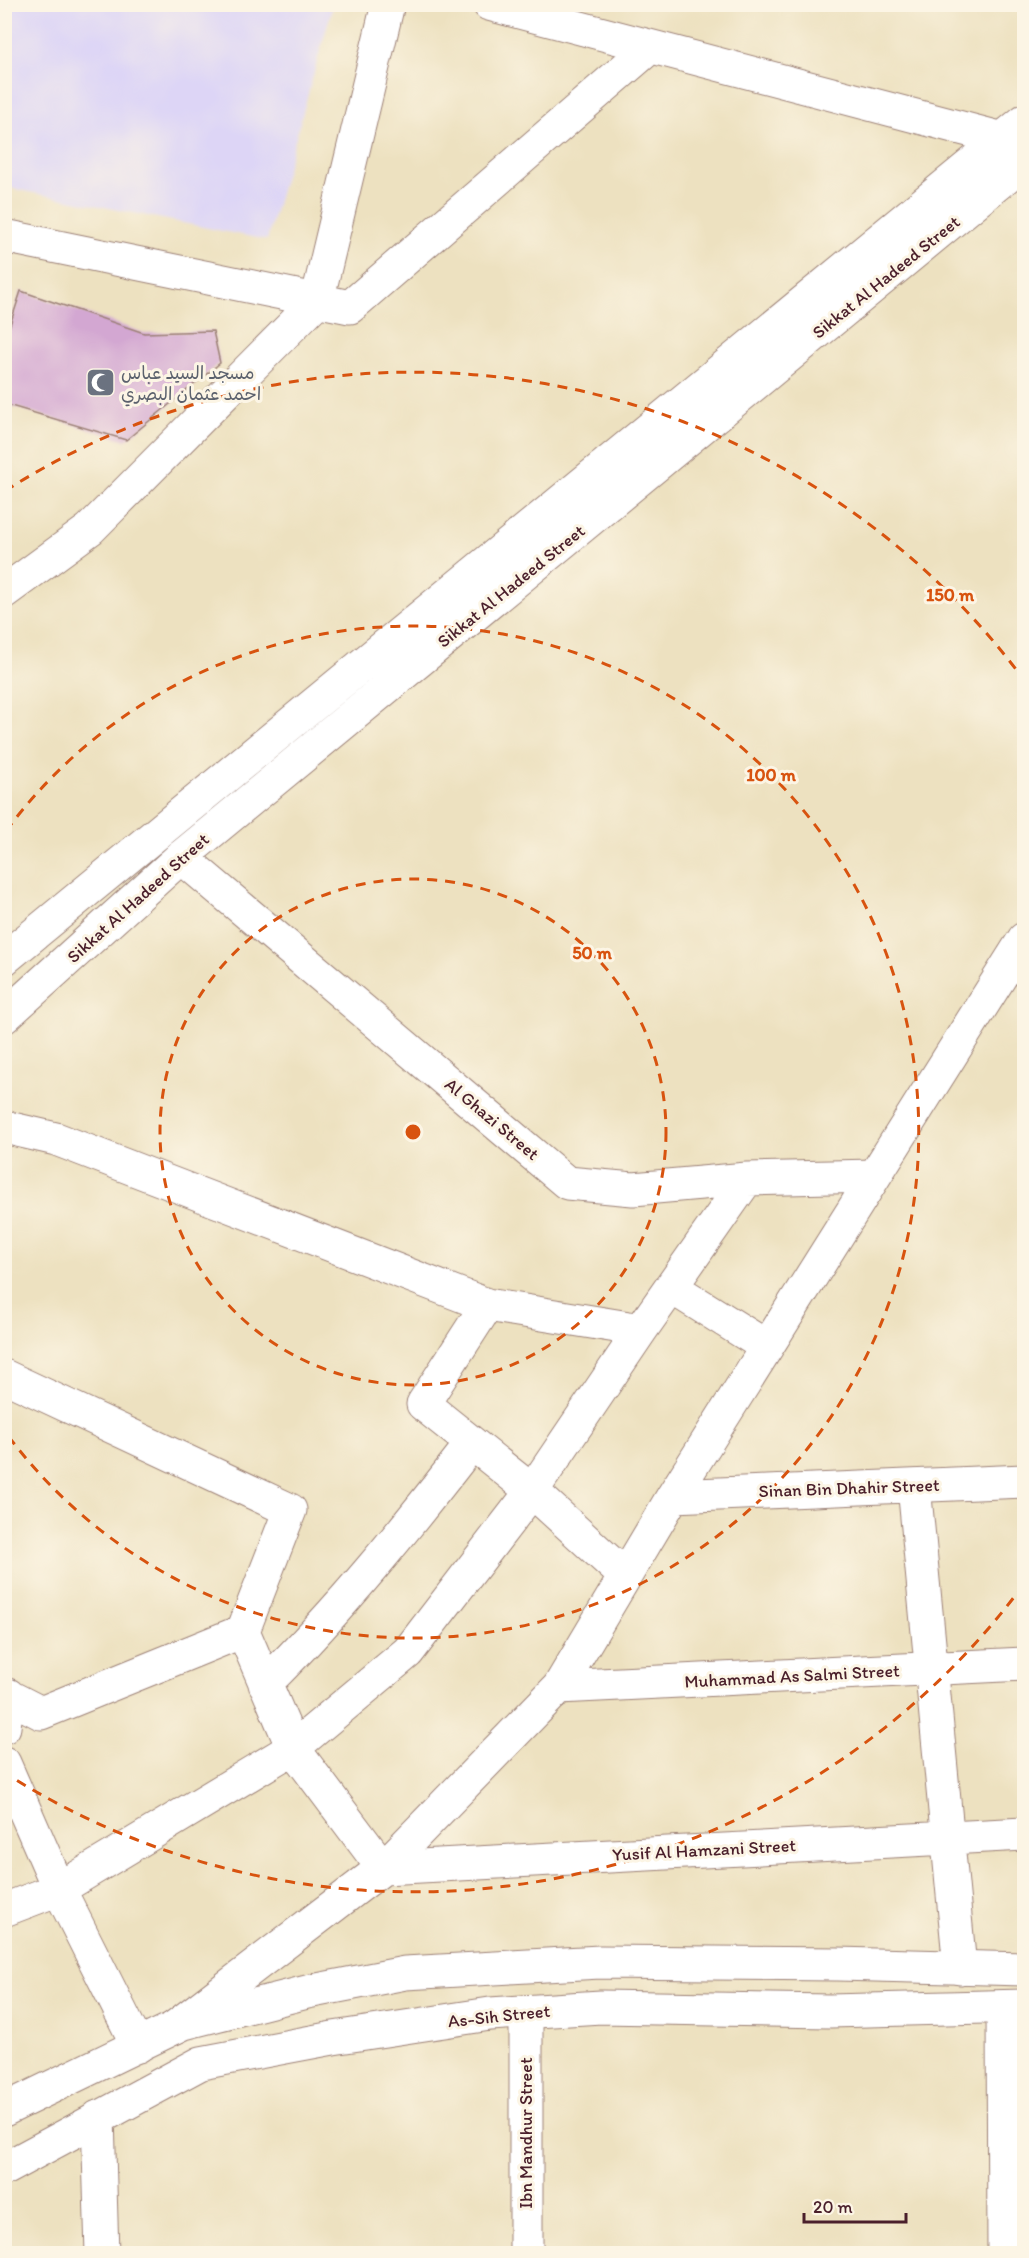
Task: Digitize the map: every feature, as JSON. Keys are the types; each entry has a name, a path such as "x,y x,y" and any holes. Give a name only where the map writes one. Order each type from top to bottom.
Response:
{"street":[{"path":"4,592 90,529 317,301 388,4"},
{"path":"489,4 650,48 1017,141"},
{"path":"4,236 350,307 650,48"},
{"name":"Sikkat Al Hadeed Street","path":"4,1017 181,857 1017,141"},
{"name":"Sikkat Al Hadeed Street","path":"4,959 1017,141"},
{"name":"Al Ghazi Street","path":"181,857 567,1183 633,1189 747,1179 874,1176"},
{"path":"174,2028 383,1868 559,1687 673,1496 1024,939"},
{"path":"4,1127 56,1139 487,1305 640,1330"},
{"path":"4,1910 59,1889 293,1748 408,1652 532,1491 640,1330 747,1179"},
{"path":"671,1287 767,1347"},
{"path":"487,1305 423,1404 532,1491 625,1576"},
{"path":"4,1376 290,1510 243,1631 293,1748 383,1868"},
{"path":"265,1683 321,1628 387,1553 472,1443"},
{"name":"Sinan Bin Dhahir Street","path":"673,1496 1024,1481"},
{"path":"914,1486 960,1968"},
{"path":"4,1727 6,1694 41,1713 243,1631"},
{"name":"Muhammad As Salmi Street","path":"559,1687 1024,1664"},
{"path":"4,1763 59,1889 138,2046"},
{"name":"Yusif Al Hamzani Street","path":"383,1868 1024,1834"},
{"path":"4,2110 184,2023 307,1992 405,1973 600,1962 1024,1970"},
{"path":"1004,2253 1014,2006"},
{"name":"As-Sih Street","path":"4,2169 98,2116 201,2063 333,2038 490,2014 601,2007 830,2011 1014,2006"},
{"name":"Ibn Mandhur Street","path":"526,2012 526,2253"},
{"path":"98,2116 102,2253"}],"shaded area":[{"path":"4,5 333,5 267,240 5,187"}],"building":[{"name":"مسجد السيد عباس احمد عثمان البصري","path":"21,291 144,333 213,331 220,363 126,440 4,404 4,343"}],"place":[{"name":"مسجد السيد عباس احمد عثمان البصري","path":"100,383"}]}
